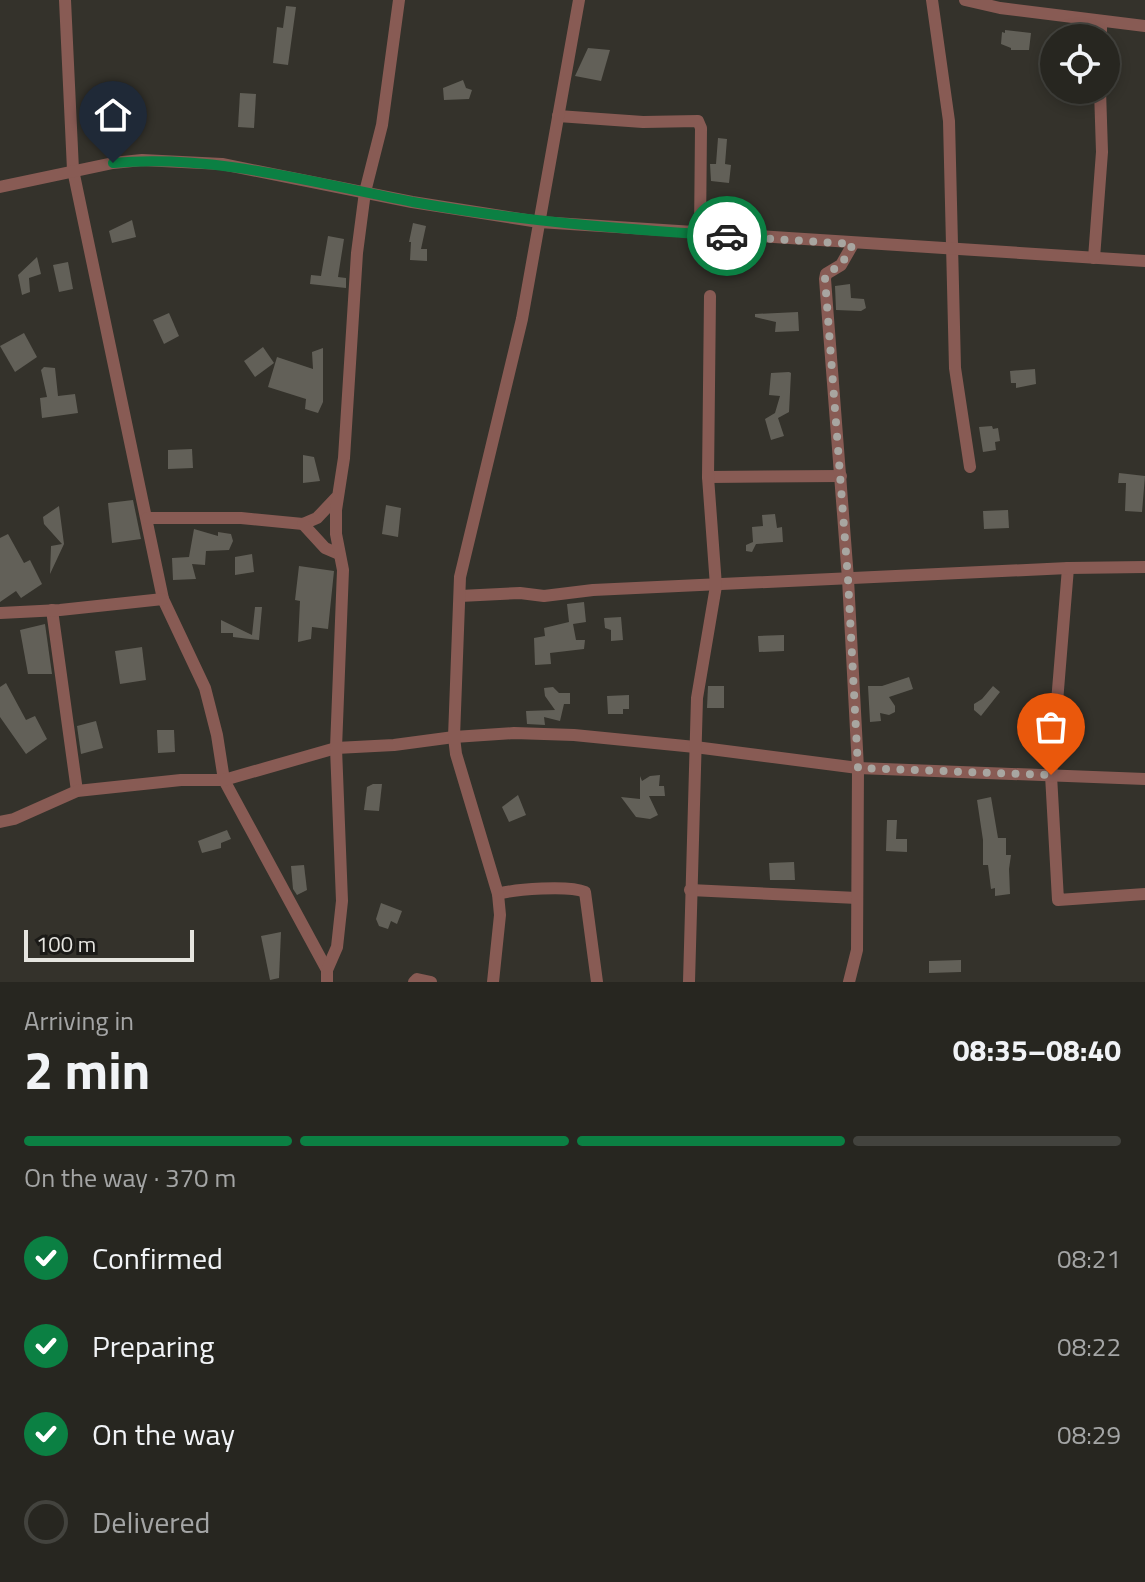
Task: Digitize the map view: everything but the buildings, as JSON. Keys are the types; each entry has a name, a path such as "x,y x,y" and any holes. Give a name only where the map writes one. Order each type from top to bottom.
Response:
{"street":[{"path":"65,0 73,170 163,599 205,688 224,780 327,976"},
{"path":"327,976 337,947 342,901 336,748 343,570 336,510 341,492 357,253 365,192 382,125 399,0"},
{"path":"493,982 500,915 498,894 456,754 454,737 460,577 522,319 579,0"},
{"path":"932,0 949,121 955,368 970,467"},
{"path":"965,0 981,5 1145,26"},
{"path":"1094,258 1102,152 1100,104"},
{"path":"558,116 643,122 698,121 701,128 700,234"},
{"path":"0,187 73,170 142,160 222,164 539,222 1145,261"},
{"path":"849,982 857,950 858,768 848,579 825,279 826,274 841,265 853,244"},
{"path":"689,982 697,698 716,586 708,477 710,296"},
{"path":"708,477 841,476"},
{"path":"147,518 225,517 303,524 328,509 341,492"},
{"path":"303,524 325,548 339,554"},
{"path":"460,596 520,593 544,596 593,590 1145,567"},
{"path":"1068,568 1051,775 1058,900 1145,894"},
{"path":"0,613 163,599"},
{"path":"52,610 77,791"},
{"path":"0,822 14,819 77,791 181,780 224,780 336,748 514,733 574,735 695,747 858,768 1145,779"},
{"path":"690,890 857,898"},
{"path":"498,894 508,891 585,892 597,982"},
{"path":"414,982 417,979 431,982"}],"way so far":[{"path":"727,236 853,244 841,265 826,274 825,279 848,579 858,768 1051,775"}],"route":[{"path":"113,163 142,160 222,164 412,202 539,222 727,236"}]}
